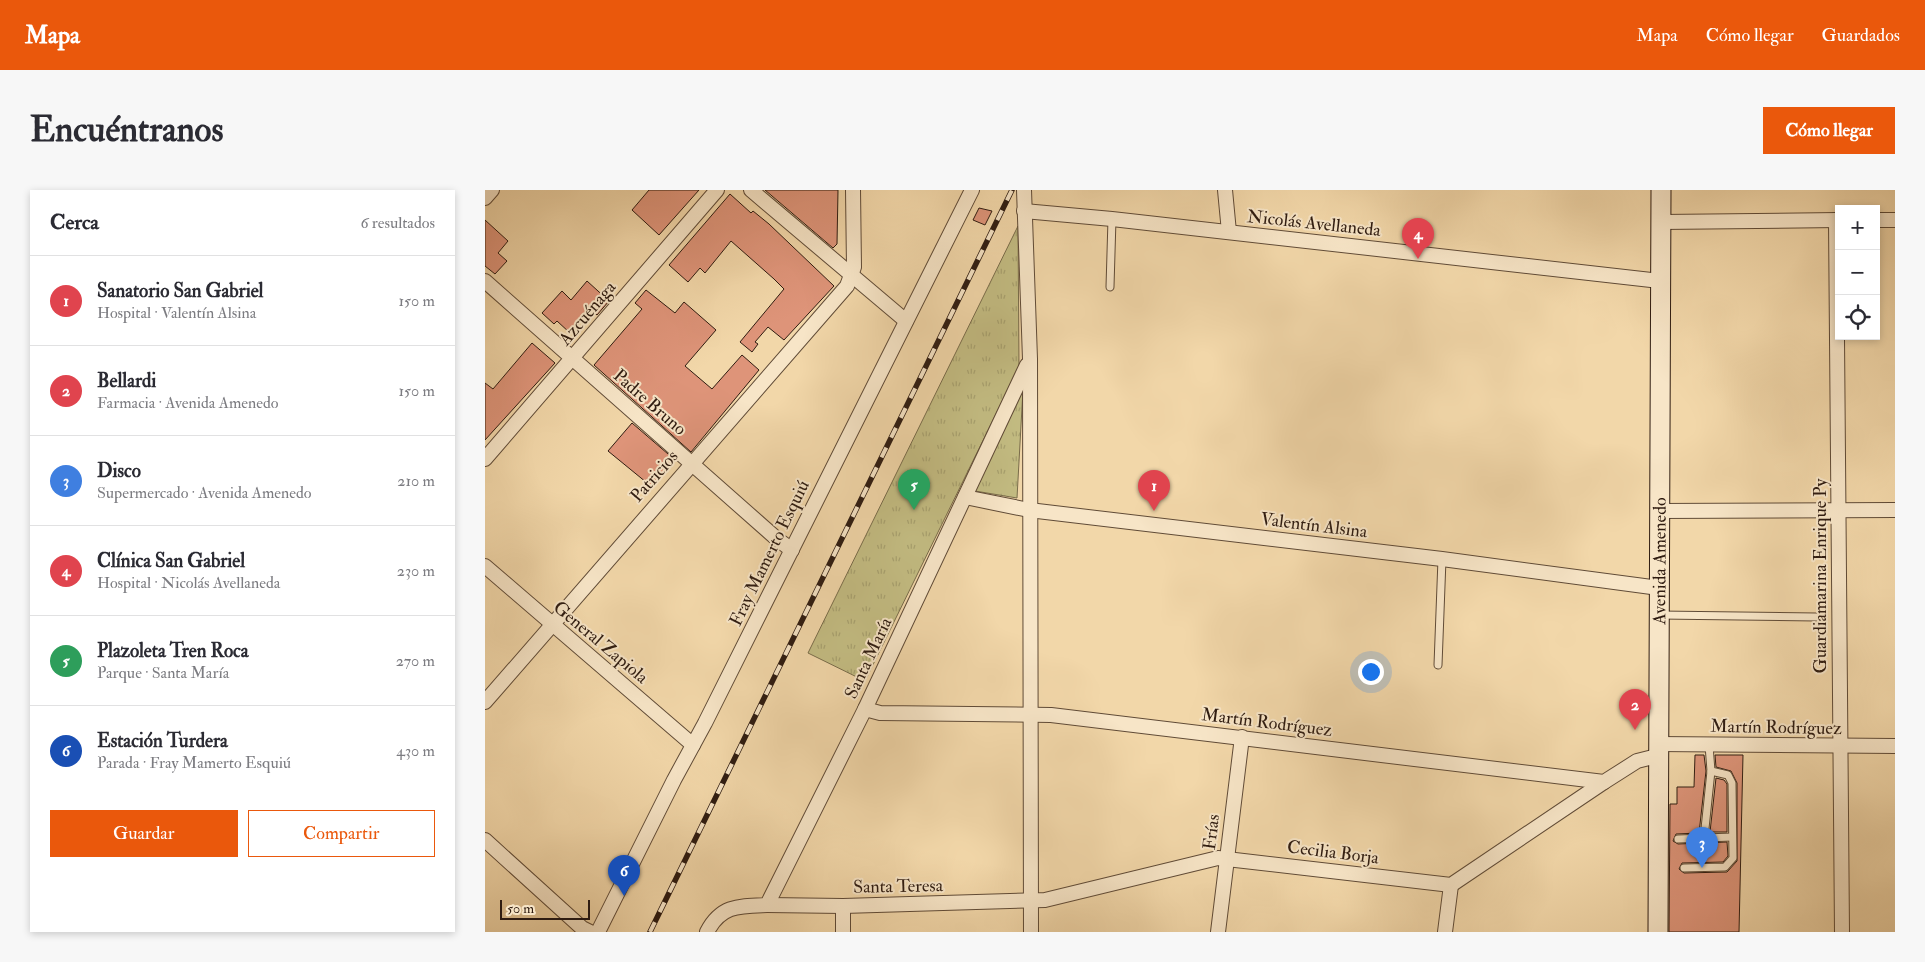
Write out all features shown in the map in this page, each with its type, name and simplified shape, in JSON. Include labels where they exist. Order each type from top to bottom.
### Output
[{"type":"street","points":[[485,198],[492,190]]},
{"type":"street","name":"Azcuénaga","points":[[485,459],[717,190]]},
{"type":"street","points":[[751,190],[905,321]]},
{"type":"street","points":[[852,276],[855,267],[853,190]]},
{"type":"street","name":"Fray Mamerto Esquiú","points":[[598,932],[972,190]]},
{"type":"street","points":[[1023,190],[1030,359],[1031,932]]},
{"type":"street","points":[[1225,190],[1229,232]]},
{"type":"street","name":"Avenida Amenedo","points":[[1658,932],[1657,750],[1661,190]]},
{"type":"street","name":"Nicolás Avellaneda","points":[[1024,211],[1112,218],[1660,281]]},
{"type":"street","points":[[1661,222],[1835,220]]},
{"type":"street","points":[[1880,220],[1895,220]]},
{"type":"street","name":"Guardiamarina Enrique Py","points":[[1837,250],[1839,746],[1842,932]]},
{"type":"street","name":"Patricios","points":[[485,702],[691,462],[847,286],[852,276]]},
{"type":"street","name":"Padre Bruno","points":[[485,281],[777,539],[792,550]]},
{"type":"street","name":"Santa María","points":[[767,905],[865,709],[1030,359]]},
{"type":"street","name":"Valentín Alsina","points":[[965,497],[1029,510],[1442,559],[1659,588]]},
{"type":"street","points":[[1659,511],[1895,510]]},
{"type":"street","name":"General Zapiola","points":[[485,566],[693,745]]},
{"type":"street","name":"Martín Rodríguez","points":[[865,709],[880,713],[1031,713],[1604,782],[1657,750],[1709,745],[1895,746]]},
{"type":"street","name":"Frías","points":[[1218,932],[1242,737]]},
{"type":"street","points":[[1445,932],[1451,885],[1604,782]]},
{"type":"street","points":[[485,840],[582,928],[590,932]]},
{"type":"street","name":"Cecilia Borja","points":[[1031,901],[1045,900],[1210,859],[1227,859],[1451,885]]},
{"type":"street","name":"Santa Teresa","points":[[767,905],[843,906],[1031,901]]},
{"type":"street","points":[[707,932],[717,915],[727,910],[746,906],[767,905]]},
{"type":"street","points":[[843,906],[843,932]]},
{"type":"lane","points":[[1110,287],[1112,218]]},
{"type":"lane","points":[[1437,665],[1442,559]]},
{"type":"lane","points":[[1659,615],[1816,617]]},
{"type":"lane","points":[[1704,838],[1711,771],[1709,745]]},
{"type":"lane","points":[[1684,868],[1725,867],[1733,858],[1732,783],[1729,775],[1711,771]]},
{"type":"lane","points":[[1678,839],[1733,837]]},
{"type":"green space","points":[[1018,226],[1019,367],[865,681],[808,653]]},
{"type":"green space","points":[[1023,389],[1017,498],[975,491]]},
{"type":"building","points":[[649,190],[699,190],[659,235],[632,210]]},
{"type":"building","points":[[765,190],[838,190],[837,244],[833,248]]},
{"type":"building","points":[[730,194],[751,213],[753,211],[769,224],[834,286],[784,340],[768,327],[755,342],[758,344],[752,352],[740,342],[784,289],[731,241],[705,273],[700,268],[688,282],[669,265]]},
{"type":"building","points":[[979,208],[992,211],[985,225],[973,220]]},
{"type":"building","points":[[485,220],[508,241],[498,253],[507,261],[495,274],[485,266]]},
{"type":"building","points":[[587,281],[609,301],[597,315],[591,310],[570,333],[557,321],[554,324],[542,313],[562,291],[571,300]]},
{"type":"building","points":[[646,290],[675,313],[684,302],[716,330],[685,366],[712,389],[742,355],[759,370],[691,452],[594,365],[642,309],[635,303]]},
{"type":"building","points":[[532,343],[555,363],[485,440],[485,383],[493,389]]},
{"type":"building","points":[[632,423],[675,460],[652,487],[608,451]]},
{"type":"building","points":[[1695,755],[1704,755],[1706,771],[1699,833],[1676,834],[1673,841],[1678,844],[1727,842],[1728,856],[1723,862],[1682,863],[1679,869],[1684,873],[1727,872],[1737,861],[1737,783],[1731,771],[1716,767],[1715,755],[1743,755],[1739,932],[1669,932],[1670,804],[1677,804],[1677,787],[1694,787]]},
{"type":"building","points":[[1716,778],[1724,780],[1727,784],[1727,832],[1710,832]]},
{"type":"railway","points":[[650,932],[1012,190]]},
{"type":"place","name":"Clínica San Gabriel","points":[[1418,259]]},
{"type":"place","name":"Plazoleta Tren Roca","points":[[914,510]]},
{"type":"place","name":"Sanatorio San Gabriel","points":[[1154,511]]},
{"type":"place","name":"Bellardi","points":[[1635,730]]},
{"type":"place","name":"Disco","points":[[1702,868]]},
{"type":"place","name":"Estación Turdera","points":[[624,896]]}]
